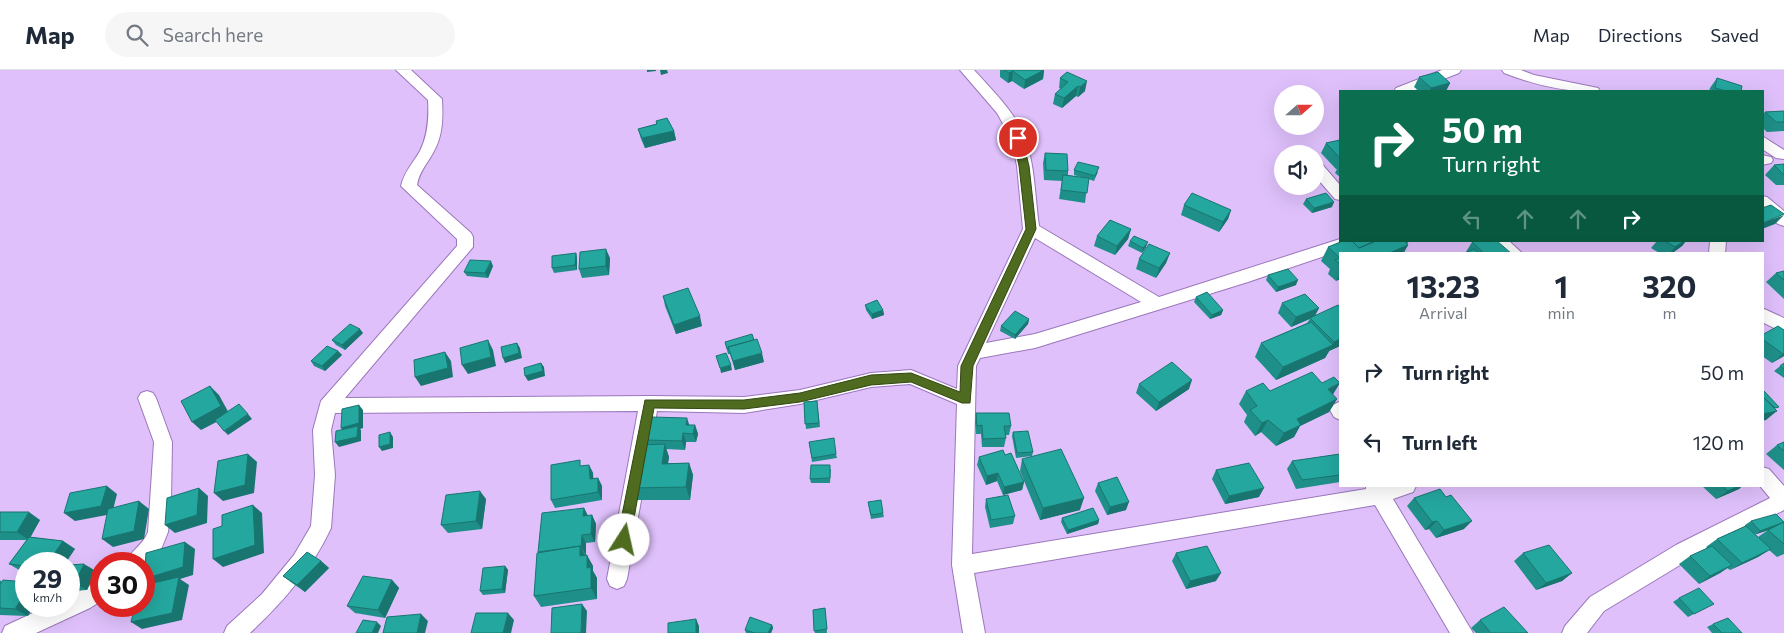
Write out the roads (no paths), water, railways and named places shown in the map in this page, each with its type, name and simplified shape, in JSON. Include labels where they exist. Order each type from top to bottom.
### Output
[{"type":"street","points":[[235,633],[269,601],[301,562],[321,528],[325,475],[322,430],[327,406],[466,247],[464,237],[409,186],[410,178],[429,147],[436,120],[435,99],[403,70]]},
{"type":"street","points":[[967,70],[1003,111],[1018,138],[1024,166],[1031,229],[967,366],[962,565],[974,633]]},
{"type":"street","points":[[1404,90],[1454,70]]},
{"type":"street","points":[[1509,70],[1531,79],[1588,90]]},
{"type":"street","points":[[1764,142],[1782,155]]},
{"type":"street","points":[[1764,160],[1782,155]]},
{"type":"street","points":[[1324,176],[1339,194]]},
{"type":"street","points":[[1764,203],[1784,203]]},
{"type":"street","points":[[1764,203],[1784,220]]},
{"type":"street","points":[[1031,229],[1157,304]]},
{"type":"street","points":[[974,352],[1035,341],[1157,304],[1348,242]]},
{"type":"street","points":[[1499,242],[1512,252]]},
{"type":"street","points":[[1764,315],[1784,326]]},
{"type":"street","points":[[327,406],[744,404],[800,397],[871,380],[911,377],[966,400]]},
{"type":"street","points":[[147,398],[162,442],[161,501],[158,532],[152,547],[147,552]]},
{"type":"street","points":[[617,578],[649,403]]},
{"type":"street","points":[[1573,633],[1596,604],[1683,552],[1784,500],[1764,477]]},
{"type":"street","points":[[962,565],[1400,487]]},
{"type":"street","points":[[1377,491],[1462,633]]},
{"type":"street","points":[[13,633],[90,596]]}]
